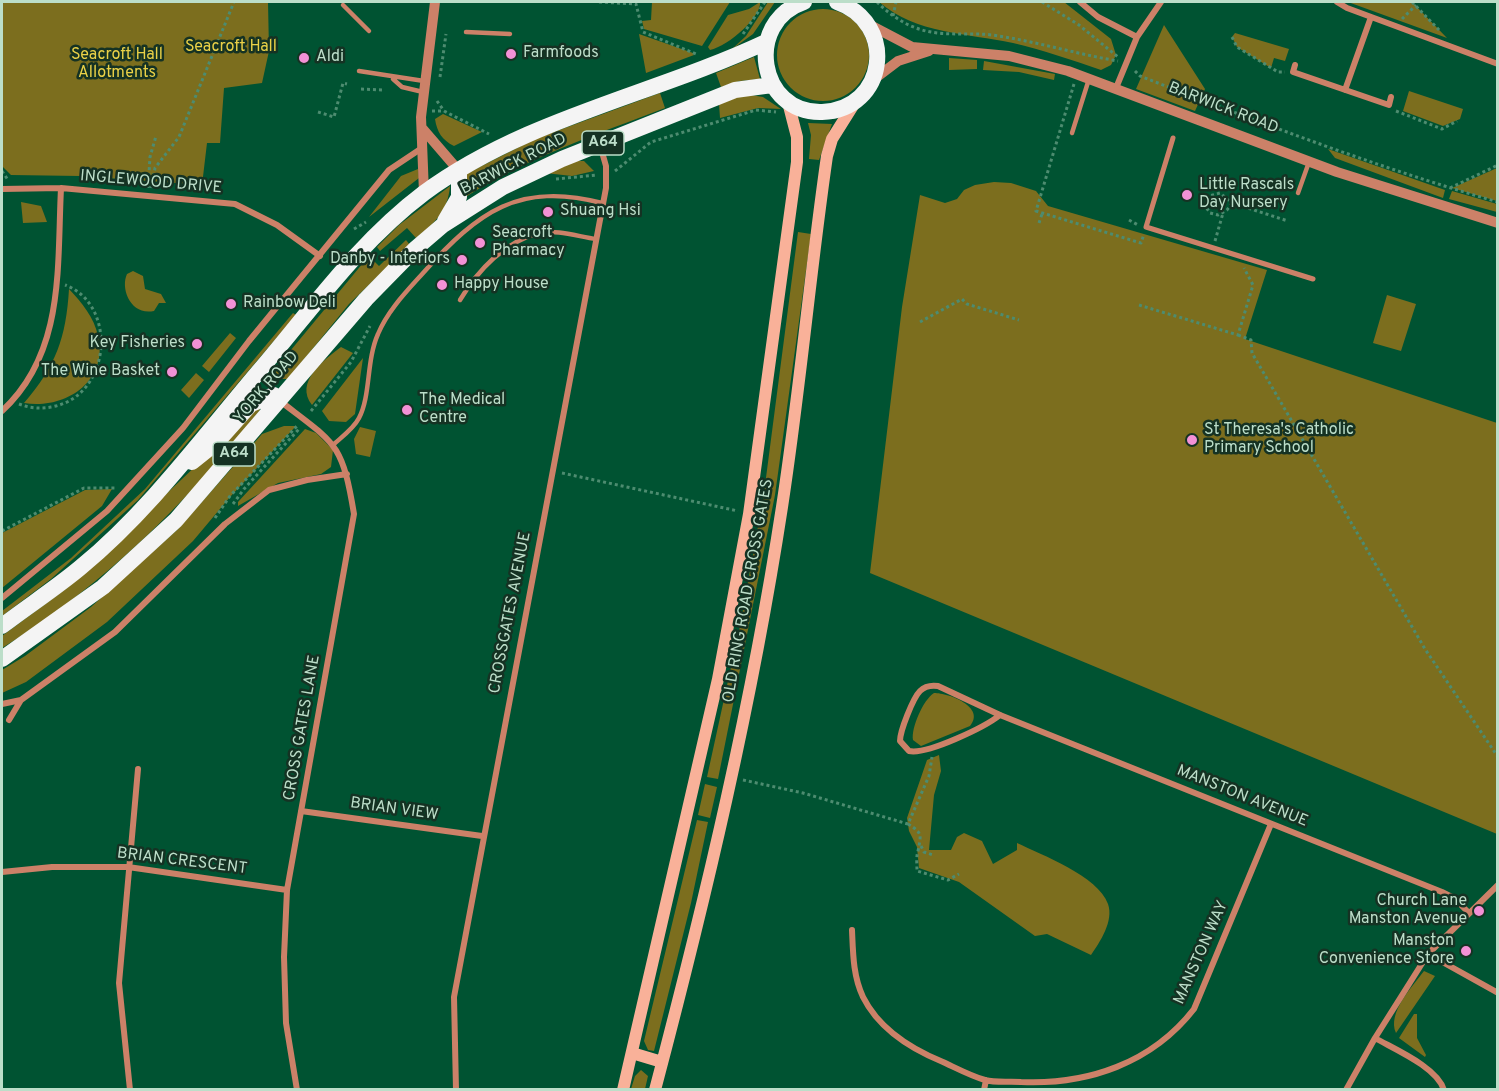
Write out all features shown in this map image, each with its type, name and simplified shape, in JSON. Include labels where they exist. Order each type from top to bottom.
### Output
[{"type":"highway","points":[[796,3],[774,24],[766,42],[764,57],[772,85],[785,109],[820,112],[836,110],[859,99],[873,80],[878,62],[877,43],[870,26],[845,3]]},
{"type":"highway","name":"BARWICK ROAD","points":[[459,171],[506,144],[609,102],[696,72],[766,42]]},
{"type":"highway","name":"BARWICK ROAD","points":[[443,225],[503,187],[600,144],[735,90],[772,85]]},
{"type":"highway","points":[[443,225],[459,197],[459,171]]},
{"type":"highway","name":"YORK ROAD","points":[[2,626],[81,567],[161,487],[357,253],[424,194],[459,171]]},
{"type":"highway","name":"YORK ROAD","points":[[2,659],[103,587],[176,520],[277,398],[380,284],[443,225]]},
{"type":"highway","points":[[161,487],[217,442],[251,404],[277,398],[267,383],[262,368]]},
{"type":"main road","name":"OLD RING ROAD CROSS GATES","points":[[655,1089],[731,777],[763,621],[783,505],[827,156],[832,139],[859,99]]},
{"type":"main road","name":"OLD RING ROAD CROSS GATES","points":[[623,1089],[718,679],[749,514],[797,162],[797,137],[785,109]]},
{"type":"main road","points":[[632,1053],[662,1062]]},
{"type":"street","points":[[424,194],[426,177],[422,128],[435,2]]},
{"type":"street","points":[[1080,2],[1098,17],[1137,37]]},
{"type":"street","points":[[1116,88],[1137,37],[1161,2]]},
{"type":"street","points":[[1337,2],[1497,64]]},
{"type":"street","points":[[1345,90],[1371,17]]},
{"type":"street","name":"BARWICK ROAD","points":[[870,26],[912,47],[1008,56],[1077,74],[1309,161],[1497,223]]},
{"type":"street","name":"BARWICK ROAD","points":[[873,80],[898,62],[932,50]]},
{"type":"street","points":[[1294,69],[1389,105],[1391,97]]},
{"type":"street","points":[[422,128],[459,171]]},
{"type":"street","points":[[1173,138],[1146,227],[1313,279]]},
{"type":"street","name":"CROSSGATES AVENUE","points":[[456,1089],[454,997],[482,836],[596,239],[607,173],[600,144]]},
{"type":"street","points":[[2,598],[108,511],[183,428],[249,341],[389,170],[422,148]]},
{"type":"street","points":[[2,411],[33,373],[45,349],[52,323],[61,188]]},
{"type":"street","name":"INGLEWOOD DRIVE","points":[[2,189],[61,188],[235,204],[277,225],[320,256]]},
{"type":"street","name":"CROSS GATES LANE","points":[[277,398],[334,444],[347,474],[354,514],[287,890],[284,957],[286,1023],[297,1089]]},
{"type":"street","points":[[9,720],[21,700],[115,632],[225,524],[269,490],[307,480],[347,474]]},
{"type":"street","name":"MANSTON AVENUE","points":[[1000,715],[934,747],[914,752],[905,749],[900,741],[901,732],[918,693],[927,686],[938,686],[1000,715],[1442,892],[1454,898],[1468,913]]},
{"type":"street","points":[[2,704],[21,700]]},
{"type":"street","points":[[130,1089],[119,983],[138,769]]},
{"type":"street","name":"BRIAN VIEW","points":[[301,811],[482,836]]},
{"type":"street","name":"MANSTON WAY","points":[[852,930],[858,982],[864,999],[882,1023],[903,1042],[928,1056],[986,1080],[1049,1083],[1116,1069],[1161,1043],[1182,1025],[1203,992],[1271,824]]},
{"type":"street","name":"BRIAN CRESCENT","points":[[2,872],[52,867],[128,867],[287,890]]},
{"type":"street","points":[[1346,1089],[1428,954],[1497,885]]},
{"type":"street","points":[[1428,954],[1497,993]]},
{"type":"street","points":[[1375,1038],[1422,1065],[1442,1084],[1444,1089]]},
{"type":"street","points":[[984,1089],[986,1080]]},
{"type":"lane","points":[[343,4],[369,31]]},
{"type":"lane","points":[[466,32],[510,34]]},
{"type":"lane","points":[[359,71],[425,87]]},
{"type":"lane","points":[[1072,133],[1089,78]]},
{"type":"lane","points":[[393,79],[402,87],[425,87]]},
{"type":"lane","points":[[1298,194],[1309,161]]},
{"type":"lane","name":"BARWICK ROAD","points":[[334,444],[359,418],[364,407],[369,359],[386,317],[458,235],[509,203],[538,195],[563,195],[602,203]]},
{"type":"lane","points":[[460,300],[486,263],[502,252],[540,233],[596,239]]},
{"type":"path","points":[[149,173],[178,137],[192,108],[234,2]]},
{"type":"path","points":[[599,2],[636,4],[643,32],[694,52],[699,58]]},
{"type":"path","points":[[736,41],[765,2]]},
{"type":"path","points":[[877,2],[893,16],[919,30],[949,35],[989,34],[1126,63]]},
{"type":"path","points":[[893,16],[896,2]]},
{"type":"path","points":[[1042,2],[1079,25],[1140,76],[1373,165],[1497,202]]},
{"type":"path","points":[[1395,26],[1414,3],[1456,48]]},
{"type":"path","points":[[440,80],[446,34]]},
{"type":"path","points":[[1232,37],[1237,47],[1278,72],[1294,69]]},
{"type":"path","points":[[1077,74],[1036,211],[1141,243],[1146,227],[1136,225],[1130,220]]},
{"type":"path","points":[[318,112],[334,117],[343,83],[347,84]]},
{"type":"path","points":[[361,89],[384,90]]},
{"type":"path","points":[[438,92],[436,103],[444,111],[489,134]]},
{"type":"path","points":[[1389,105],[1396,112],[1442,129],[1458,121]]},
{"type":"path","points":[[548,178],[572,180],[619,170],[651,142],[756,111],[785,109]]},
{"type":"path","points":[[430,110],[444,111]]},
{"type":"path","points":[[680,133],[681,137]]},
{"type":"path","points":[[149,195],[149,173],[156,136]]},
{"type":"path","points":[[1450,188],[1497,165]]},
{"type":"path","points":[[149,195],[155,168]]},
{"type":"path","points":[[1223,213],[1218,215],[1207,210],[1208,200],[1212,194],[1220,193],[1232,203],[1288,221]]},
{"type":"path","points":[[1202,198],[1208,200]]},
{"type":"path","points":[[1212,248],[1223,213],[1232,203]]},
{"type":"path","points":[[1039,223],[1042,213]]},
{"type":"path","points":[[1237,256],[1235,265],[1244,268],[1253,285],[1238,335]]},
{"type":"path","points":[[12,400],[34,408],[57,406],[77,396],[93,380],[98,369],[102,347],[94,313],[80,294],[56,281]]},
{"type":"path","points":[[920,322],[962,299],[967,304],[1019,320]]},
{"type":"path","points":[[1139,305],[1251,340],[1252,353],[1425,649],[1497,757]]},
{"type":"path","points":[[233,504],[351,362],[375,318]]},
{"type":"path","points":[[212,523],[230,496],[305,420]]},
{"type":"path","points":[[552,471],[749,514]]},
{"type":"path","points":[[2,531],[84,488],[120,488],[124,492]]},
{"type":"path","points":[[908,824],[929,776],[934,747]]},
{"type":"path","points":[[731,777],[803,793],[908,824],[920,831],[917,853],[918,871],[948,880],[959,874]]},
{"type":"path","points":[[920,843],[924,852],[933,855]]},
{"type":"green space","points":[[2,2],[268,2],[269,51],[262,83],[224,88],[220,143],[207,143],[202,185],[80,176],[11,175],[2,166]]},
{"type":"green space","points":[[652,2],[730,2],[702,46],[644,29],[642,21],[651,20]]},
{"type":"green space","points":[[760,2],[756,15],[743,30],[726,43],[710,50],[708,47],[728,15],[749,9]]},
{"type":"green space","points":[[768,2],[775,2],[753,34],[731,50],[746,36]]},
{"type":"green space","points":[[879,2],[1064,2],[1111,39],[1116,55],[1111,65],[1101,70],[1024,46],[926,26],[893,13]]},
{"type":"green space","points":[[1348,2],[1412,2],[1447,38]]},
{"type":"green space","points":[[823,9],[841,12],[856,22],[866,37],[869,55],[866,73],[856,88],[841,98],[823,101],[805,98],[790,88],[780,73],[777,55],[780,37],[790,22],[805,12]]},
{"type":"green space","points":[[1164,25],[1205,89],[1195,111],[1136,89]]},
{"type":"green space","points":[[1235,33],[1289,49],[1285,61],[1274,58],[1271,68],[1237,47],[1232,37]]},
{"type":"green space","points":[[639,34],[693,53],[694,55],[646,73]]},
{"type":"green space","points":[[754,57],[760,79],[740,81],[721,87],[716,73]]},
{"type":"green space","points":[[949,58],[977,60],[977,69],[949,70]]},
{"type":"green space","points":[[984,61],[1055,74],[1054,80],[1019,72],[983,70]]},
{"type":"green space","points":[[1409,91],[1463,109],[1460,119],[1443,126],[1403,111]]},
{"type":"green space","points":[[660,93],[665,108],[536,159],[464,198],[464,175],[535,139]]},
{"type":"green space","points":[[745,94],[763,97],[781,109],[758,108],[720,118],[719,104]]},
{"type":"green space","points":[[443,114],[482,132],[454,146],[443,138],[437,128],[435,119]]},
{"type":"green space","points":[[808,123],[832,124],[819,160],[809,159],[811,135]]},
{"type":"green space","points":[[1328,149],[1445,190],[1443,198],[1335,158]]},
{"type":"green space","points":[[573,161],[584,161],[594,171],[572,176],[545,173]]},
{"type":"green space","points":[[1497,168],[1497,201],[1452,188]]},
{"type":"green space","points":[[418,169],[419,178],[369,217],[401,176]]},
{"type":"green space","name":"St Theresa's Catholic Primary School","points":[[994,182],[1011,183],[1036,191],[1048,206],[1267,270],[1245,339],[1497,423],[1497,834],[870,573],[902,307],[920,195],[945,203],[957,199],[964,190],[975,185]]},
{"type":"green space","points":[[450,186],[443,210],[429,227],[416,238],[407,228],[380,251],[377,247],[399,225]]},
{"type":"green space","points":[[1452,191],[1497,204],[1497,212],[1449,199]]},
{"type":"green space","points":[[21,202],[41,206],[47,222],[23,223]]},
{"type":"green space","points":[[798,232],[811,234],[775,495],[718,779],[707,777],[740,626],[764,493]]},
{"type":"green space","points":[[406,240],[410,245],[349,304],[288,379],[279,379],[275,373],[281,362],[363,263],[370,257],[379,266]]},
{"type":"green space","points":[[133,271],[143,276],[145,289],[161,294],[166,303],[159,303],[154,311],[139,309],[134,305],[126,294],[125,287],[127,274]]},
{"type":"green space","points":[[69,289],[94,323],[100,352],[97,367],[90,379],[68,397],[54,402],[24,403],[52,364],[62,337]]},
{"type":"green space","points":[[1387,295],[1416,304],[1401,351],[1373,343]]},
{"type":"green space","points":[[293,313],[296,315],[138,500],[51,579],[2,616],[2,611],[71,558],[145,489]]},
{"type":"green space","points":[[230,333],[236,338],[209,372],[202,366]]},
{"type":"green space","points":[[341,347],[353,353],[312,405],[307,396],[307,388],[313,372]]},
{"type":"green space","points":[[363,358],[355,414],[346,422],[329,421],[322,411]]},
{"type":"green space","points":[[196,373],[204,380],[189,398],[181,390]]},
{"type":"green space","points":[[258,407],[260,410],[203,478],[142,541],[75,598],[2,648],[2,636],[67,588]]},
{"type":"green space","points":[[284,426],[296,426],[193,541],[107,622],[26,682],[2,693],[2,670],[25,656],[91,607],[177,530],[262,434]]},
{"type":"green space","points":[[360,427],[376,431],[370,457],[356,454],[354,439]]},
{"type":"green space","points":[[305,429],[316,433],[333,450],[331,467],[321,474],[278,483],[238,506],[238,502]]},
{"type":"green space","points":[[112,489],[102,506],[2,588],[2,533],[85,490]]},
{"type":"green space","points":[[934,693],[948,695],[964,702],[970,707],[974,719],[970,726],[921,746],[913,740],[914,729],[922,708]]},
{"type":"green space","points":[[939,755],[941,771],[934,795],[929,850],[951,850],[957,837],[964,833],[982,841],[993,864],[1017,850],[1017,843],[1054,860],[1081,876],[1102,894],[1109,911],[1108,924],[1091,955],[1047,934],[1035,936],[959,882],[919,868],[917,847],[909,831],[907,818],[927,760]]},
{"type":"green space","points":[[705,784],[717,787],[710,818],[698,815]]},
{"type":"green space","points":[[697,820],[708,822],[691,903],[654,1051],[648,1050],[644,1041]]},
{"type":"green space","points":[[1424,971],[1435,976],[1396,1033],[1395,1017],[1402,1000]]},
{"type":"green space","points":[[1414,1014],[1417,1014],[1417,1038],[1425,1057],[1399,1038]]},
{"type":"green space","points":[[641,1070],[648,1076],[645,1089],[631,1089],[635,1076]]},
{"type":"place","name":"Farmfoods","points":[[511,54]]},
{"type":"place","name":"Aldi","points":[[304,58]]},
{"type":"place","name":"Little Rascals Day Nursery","points":[[1187,195]]},
{"type":"place","name":"Shuang Hsi","points":[[548,212]]},
{"type":"place","name":"Seacroft Pharmacy","points":[[480,243]]},
{"type":"place","name":"Danby - Interiors","points":[[462,260]]},
{"type":"place","name":"Happy House","points":[[442,285]]},
{"type":"place","name":"Rainbow Deli","points":[[231,304]]},
{"type":"place","name":"Key Fisheries","points":[[197,344]]},
{"type":"place","name":"The Wine Basket","points":[[172,372]]},
{"type":"place","name":"The Medical Centre","points":[[407,410]]},
{"type":"place","name":"St Theresa's Catholic Primary School","points":[[1192,440]]},
{"type":"place","name":"Church Lane Manston Avenue","points":[[1479,911]]},
{"type":"place","name":"Manston Convenience Store","points":[[1466,951]]},
{"type":"park label","name":"Seacroft Hall","points":[[231,48]]},
{"type":"park label","name":"Seacroft Hall Allotments","points":[[117,65]]}]
